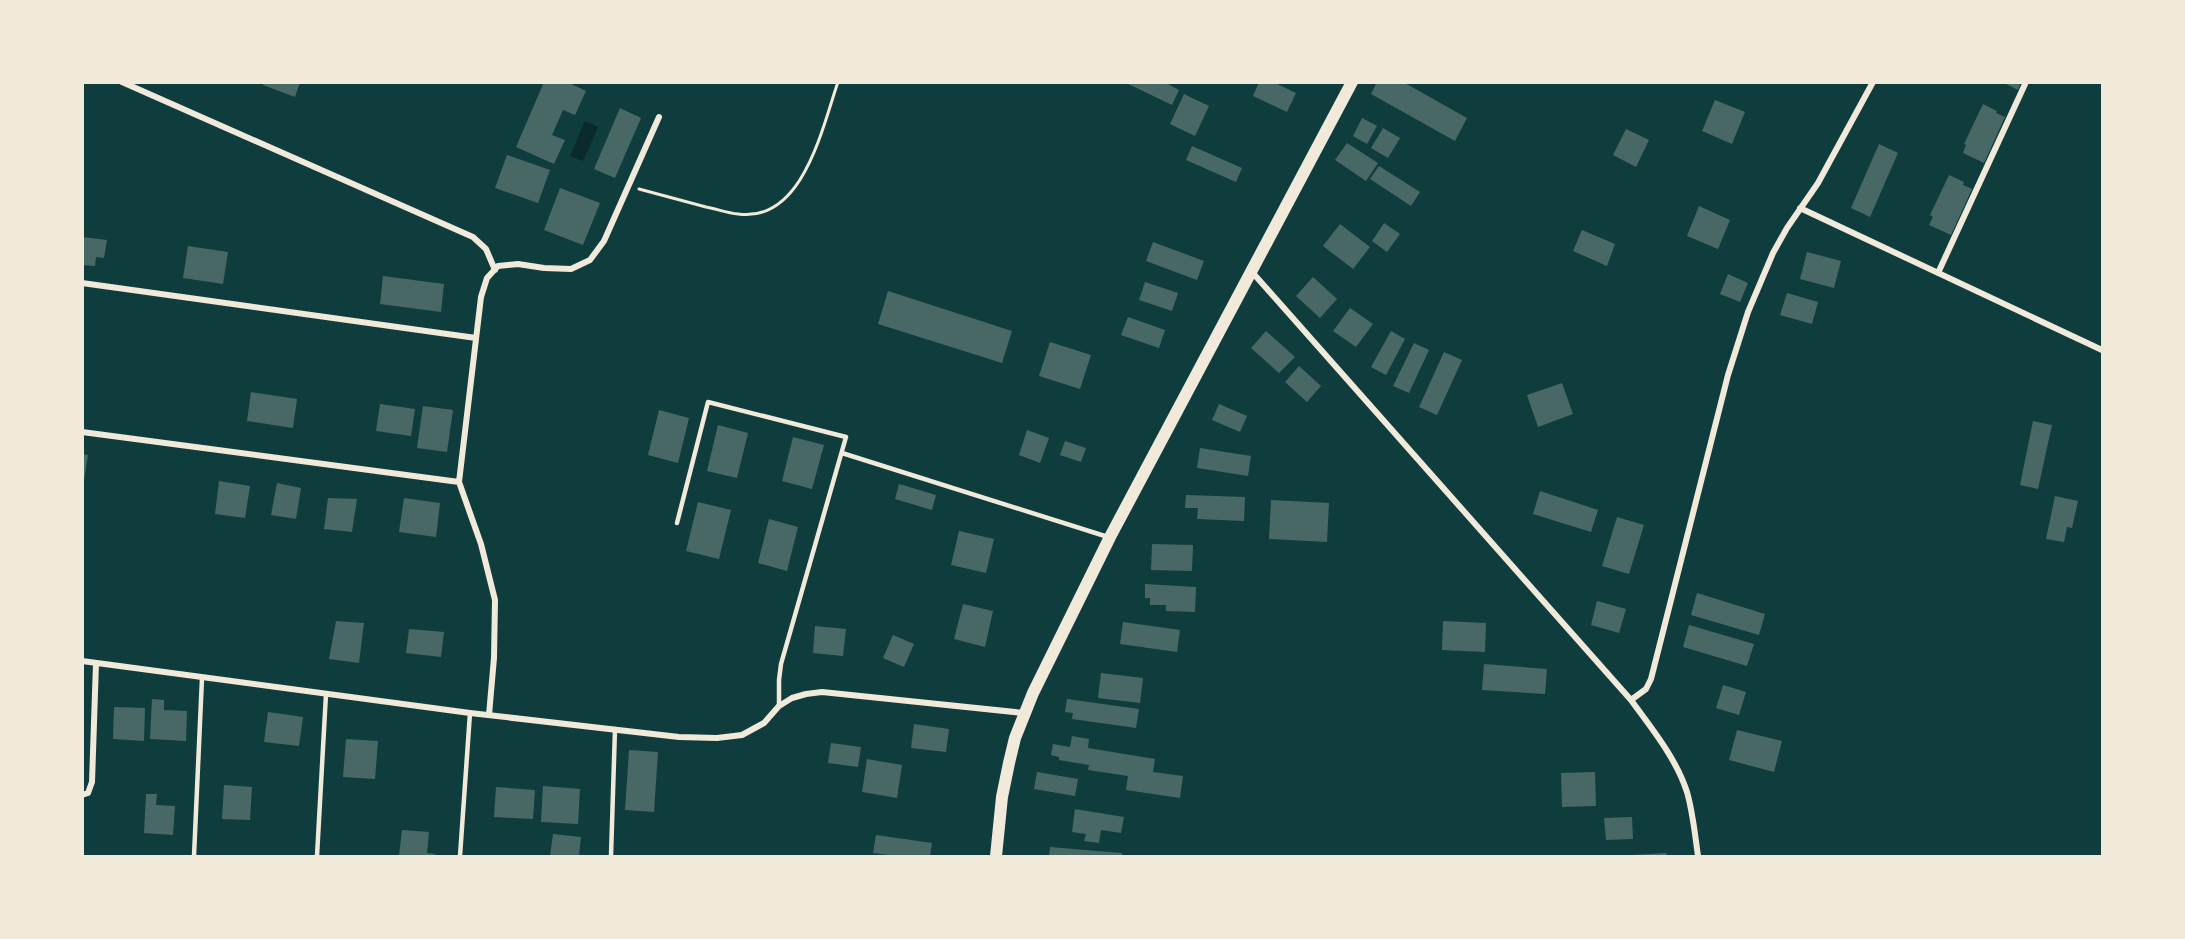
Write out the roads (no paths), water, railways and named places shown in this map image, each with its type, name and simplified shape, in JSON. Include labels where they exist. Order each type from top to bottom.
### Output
[{"type":"main road","points":[[996,856],[1002,796],[1024,713],[1110,537],[1352,82]]},
{"type":"street","points":[[122,82],[473,237],[486,249],[495,270]]},
{"type":"street","points":[[1631,700],[1646,688],[1651,679],[1728,375],[1748,312],[1773,253],[1838,149],[1873,82]]},
{"type":"street","points":[[1938,273],[2026,82]]},
{"type":"street","points":[[489,715],[494,658],[495,600],[487,565],[459,482],[481,297],[487,278],[498,266],[518,264],[571,269],[590,260],[604,241],[658,117]]},
{"type":"street","points":[[1800,208],[2103,350]]},
{"type":"street","points":[[1252,272],[1631,700],[1662,742],[1686,790],[1698,856]]},
{"type":"street","points":[[82,283],[476,338]]},
{"type":"street","points":[[82,432],[459,482]]},
{"type":"street","points":[[82,662],[470,713],[680,737],[717,738],[742,735],[764,723],[779,706],[792,698],[822,692],[1024,713]]},
{"type":"street","points":[[82,795],[88,793],[92,782],[96,663]]},
{"type":"lane","points":[[677,523],[708,402],[846,437],[781,664],[779,706]]},
{"type":"lane","points":[[842,453],[1110,537]]},
{"type":"lane","points":[[194,856],[202,678]]},
{"type":"lane","points":[[317,856],[326,693]]},
{"type":"lane","points":[[460,856],[470,713]]},
{"type":"lane","points":[[610,856],[615,729]]},
{"type":"water","points":[[585,121],[598,127],[583,161],[570,156]]}]
